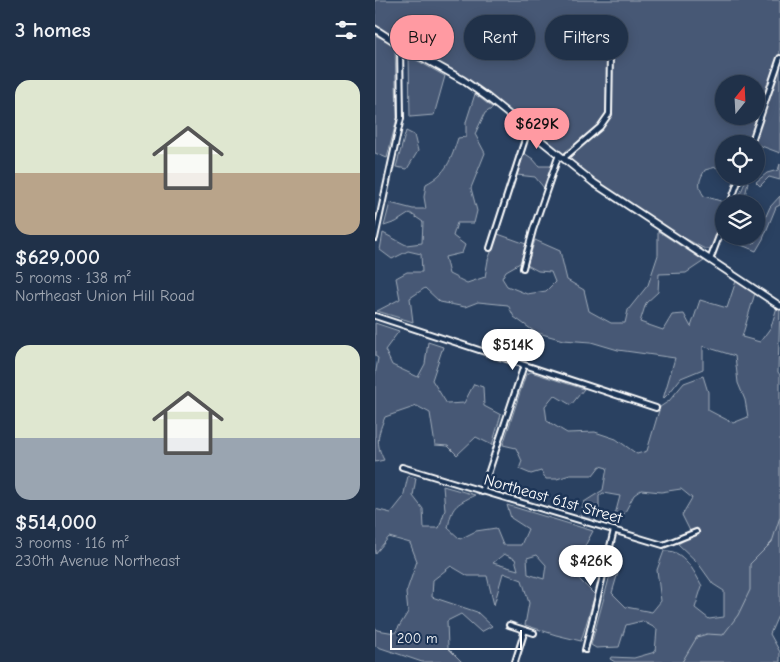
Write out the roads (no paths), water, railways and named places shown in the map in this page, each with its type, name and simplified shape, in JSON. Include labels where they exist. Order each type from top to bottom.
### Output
[{"type":"street","points":[[375,29],[390,39]]},
{"type":"street","points":[[754,135],[780,58]]},
{"type":"street","points":[[375,238],[401,118],[400,60]]},
{"type":"street","points":[[427,60],[463,80],[611,195],[780,306]]},
{"type":"street","points":[[564,158],[600,127],[609,114],[610,60]]},
{"type":"street","points":[[490,248],[507,190],[528,130]]},
{"type":"street","points":[[523,268],[533,230],[556,162],[558,157],[564,158]]},
{"type":"street","points":[[710,260],[716,245]]},
{"type":"street","points":[[375,316],[656,408]]},
{"type":"street","points":[[482,492],[524,365]]},
{"type":"street","name":"Northeast 61st Street","points":[[402,467],[663,545],[696,532]]},
{"type":"street","points":[[585,650],[614,530]]},
{"type":"street","points":[[509,625],[535,632]]},
{"type":"street","points":[[515,662],[525,630]]},
{"type":"waterway","points":[[682,662],[697,637],[707,634],[723,635],[738,615],[750,590],[750,564],[772,542],[780,517]]}]
